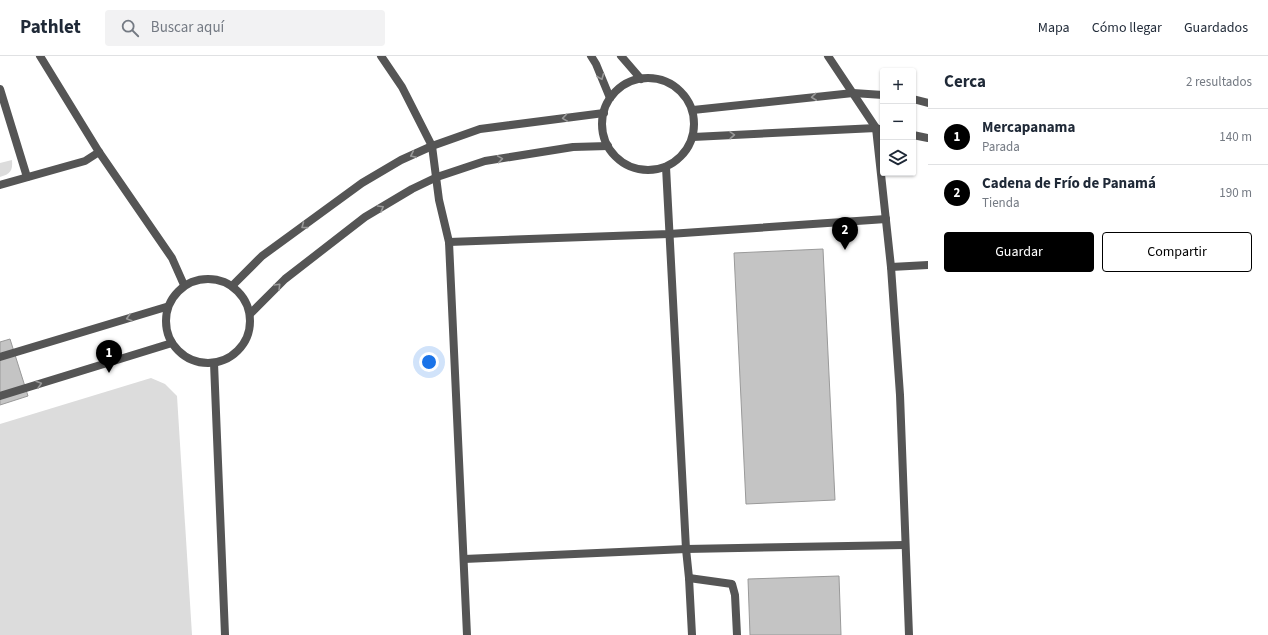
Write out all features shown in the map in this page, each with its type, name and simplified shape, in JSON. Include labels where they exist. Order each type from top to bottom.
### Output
[{"type":"lane","points":[[40,56],[99,152],[172,258],[184,285]]},
{"type":"lane","points":[[381,56],[402,87],[432,146],[439,200],[449,242],[467,635]]},
{"type":"lane","points":[[591,56],[596,64],[610,98]]},
{"type":"lane","points":[[621,56],[641,79]]},
{"type":"lane","points":[[828,56],[879,129],[900,395],[909,635]]},
{"type":"lane","points":[[654,78],[667,82],[678,88],[687,98],[695,123],[693,137],[687,150],[678,160],[666,167],[653,170],[639,169],[627,165],[616,157],[603,136],[602,124],[604,113],[610,98],[618,89],[629,82],[641,79],[654,78]]},
{"type":"lane","points":[[0,89],[27,177]]},
{"type":"lane","points":[[692,110],[853,93],[880,95]]},
{"type":"lane","points":[[916,100],[928,103]]},
{"type":"lane","points":[[232,286],[262,256],[362,183],[401,160],[432,146],[480,129],[604,113]]},
{"type":"lane","points":[[693,137],[879,129]]},
{"type":"lane","points":[[916,136],[928,138]]},
{"type":"lane","points":[[250,314],[285,279],[365,217],[412,189],[437,177],[485,161],[573,148],[608,146]]},
{"type":"lane","points":[[0,185],[85,161],[99,152]]},
{"type":"lane","points":[[666,167],[686,549],[692,635]]},
{"type":"lane","points":[[449,242],[669,234],[886,219]]},
{"type":"lane","points":[[891,267],[928,265]]},
{"type":"lane","points":[[208,278],[221,280],[232,286],[241,293],[247,303],[251,325],[248,336],[242,346],[225,360],[214,363],[201,363],[190,359],[180,352],[172,343],[167,332],[165,320],[166,307],[184,285],[196,280],[208,278]]},
{"type":"lane","points":[[0,357],[166,307]]},
{"type":"lane","points":[[0,396],[172,343]]},
{"type":"lane","points":[[214,363],[225,635]]},
{"type":"lane","points":[[464,558],[686,549],[905,545]]},
{"type":"lane","points":[[689,578],[732,584],[735,595],[737,635]]},
{"type":"shaded area","points":[[12,160],[10,172],[0,177],[0,163]]},
{"type":"shaded area","points":[[151,378],[165,384],[177,396],[192,635],[0,635],[0,424]]},
{"type":"building","points":[[823,249],[835,500],[746,504],[734,253]]},
{"type":"building","points":[[10,339],[28,396],[0,405],[0,342]]},
{"type":"building","points":[[839,576],[841,635],[750,635],[748,579]]},
{"type":"place","name":"Cadena de Frío de Panamá","points":[[845,250]]},
{"type":"place","name":"Mercapanama","points":[[109,373]]}]
